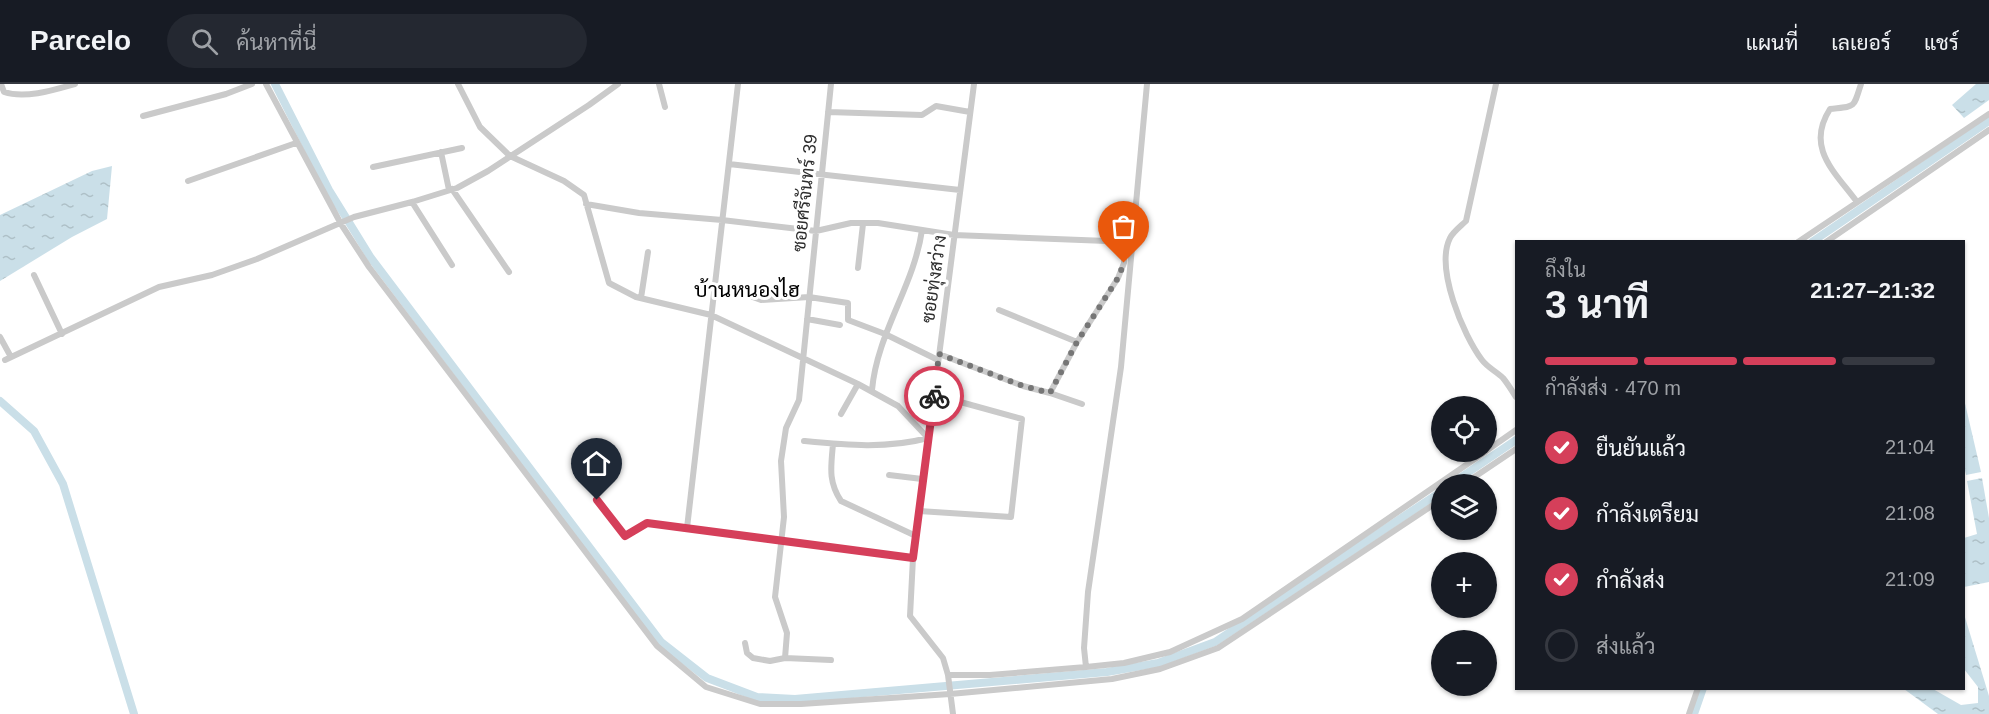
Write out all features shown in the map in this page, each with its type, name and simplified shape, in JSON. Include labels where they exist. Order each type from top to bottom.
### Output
[{"type":"street","points":[[1,84],[2,93],[26,94],[75,84]]},
{"type":"street","points":[[143,116],[226,94],[252,84]]},
{"type":"street","points":[[266,84],[296,143],[369,267],[657,646],[706,687],[760,704],[801,704],[1112,679],[1161,669],[1218,648],[1431,506]]},
{"type":"street","points":[[459,84],[480,127],[510,156],[564,181],[584,195],[609,283],[641,298],[711,315],[872,390],[898,406],[928,438],[908,443],[856,446],[804,441]]},
{"type":"street","points":[[0,337],[8,359],[159,287],[212,275],[354,218],[450,190],[488,171],[618,84]]},
{"type":"street","points":[[659,84],[666,107]]},
{"type":"street","points":[[687,528],[738,84]]},
{"type":"street","name":"ซอยศรีจันทร์ 39","points":[[785,658],[787,633],[775,597],[784,517],[781,460],[786,428],[799,400],[831,84]]},
{"type":"street","name":"ซอยทุ่งสว่าง","points":[[953,714],[943,658],[910,616],[913,558],[922,479],[935,395],[974,84]]},
{"type":"street","points":[[1086,667],[1084,648],[1089,592],[1121,367],[1129,242],[1147,84]]},
{"type":"street","points":[[1496,84],[1466,221],[1450,237],[1446,251],[1453,304],[1467,336],[1487,367],[1502,377],[1515,396]]},
{"type":"street","points":[[1857,202],[1829,166],[1820,148],[1820,137],[1830,109],[1850,108],[1854,104],[1861,84]]},
{"type":"street","points":[[828,112],[922,115],[936,106],[970,112]]},
{"type":"street","points":[[1801,240],[1989,114]]},
{"type":"street","points":[[1829,240],[1989,130]]},
{"type":"street","points":[[188,182],[296,143]]},
{"type":"street","points":[[373,167],[462,148]]},
{"type":"street","points":[[441,152],[450,190],[509,272]]},
{"type":"street","points":[[729,164],[960,190]]},
{"type":"street","points":[[412,202],[452,265]]},
{"type":"street","points":[[586,204],[639,213],[816,231],[851,223],[878,223],[954,236],[1129,242]]},
{"type":"street","points":[[858,268],[863,224]]},
{"type":"street","points":[[872,390],[873,374],[885,334],[905,290],[922,230]]},
{"type":"street","points":[[1050,393],[1077,342],[1118,278],[1129,242]]},
{"type":"street","points":[[641,298],[648,252]]},
{"type":"street","points":[[34,275],[62,334]]},
{"type":"street","points":[[747,294],[761,300],[809,297],[848,303],[848,320],[939,357],[1082,404]]},
{"type":"street","points":[[999,310],[1077,342]]},
{"type":"street","points":[[807,319],[840,325]]},
{"type":"street","points":[[841,414],[858,384]]},
{"type":"street","points":[[919,511],[1011,517],[1022,419],[935,395]]},
{"type":"street","points":[[1497,443],[1515,431]]},
{"type":"street","points":[[833,444],[830,474],[834,490],[841,501],[916,536]]},
{"type":"street","points":[[1479,474],[1515,451]]},
{"type":"street","points":[[948,678],[1124,663],[1170,652],[1242,619],[1470,462]]},
{"type":"street","points":[[889,475],[922,479]]},
{"type":"street","points":[[597,500],[625,536],[647,523],[913,558]]},
{"type":"street","points":[[745,643],[747,652],[753,658],[770,661],[785,658],[831,660]]},
{"type":"street","points":[[1689,714],[1697,690]]},
{"type":"water","points":[[1976,84],[1989,84],[1989,100],[1964,118],[1952,105]]},
{"type":"water","points":[[112,166],[107,219],[72,237],[0,281],[0,215],[92,171]]},
{"type":"water","points":[[1965,403],[1981,472],[1966,475],[1965,470]]},
{"type":"water","points":[[1982,478],[1989,518],[1989,582],[1965,587],[1965,538],[1977,534],[1967,481]]},
{"type":"water","points":[[1965,617],[1989,696],[1989,714],[1938,714],[1905,690],[1935,690],[1961,705],[1978,703],[1978,687],[1965,670]]},
{"type":"waterway","points":[[275,84],[329,190],[371,258],[661,642],[707,678],[757,697],[795,699],[1107,672],[1158,663],[1215,642],[1431,498]]},
{"type":"waterway","points":[[1815,240],[1989,121]]},
{"type":"waterway","points":[[0,401],[34,431],[63,484],[134,714]]},
{"type":"waterway","points":[[1466,474],[1515,441]]},
{"type":"waterway","points":[[1694,714],[1702,690]]},
{"type":"way so far","points":[[934,396],[939,354],[1023,386],[1050,393],[1077,342],[1118,278],[1124,263]]},
{"type":"district","name":"บ้านหนองไฮ","points":[[747,290]]},
{"type":"route","points":[[597,500],[625,536],[647,523],[913,558],[934,396]]}]
